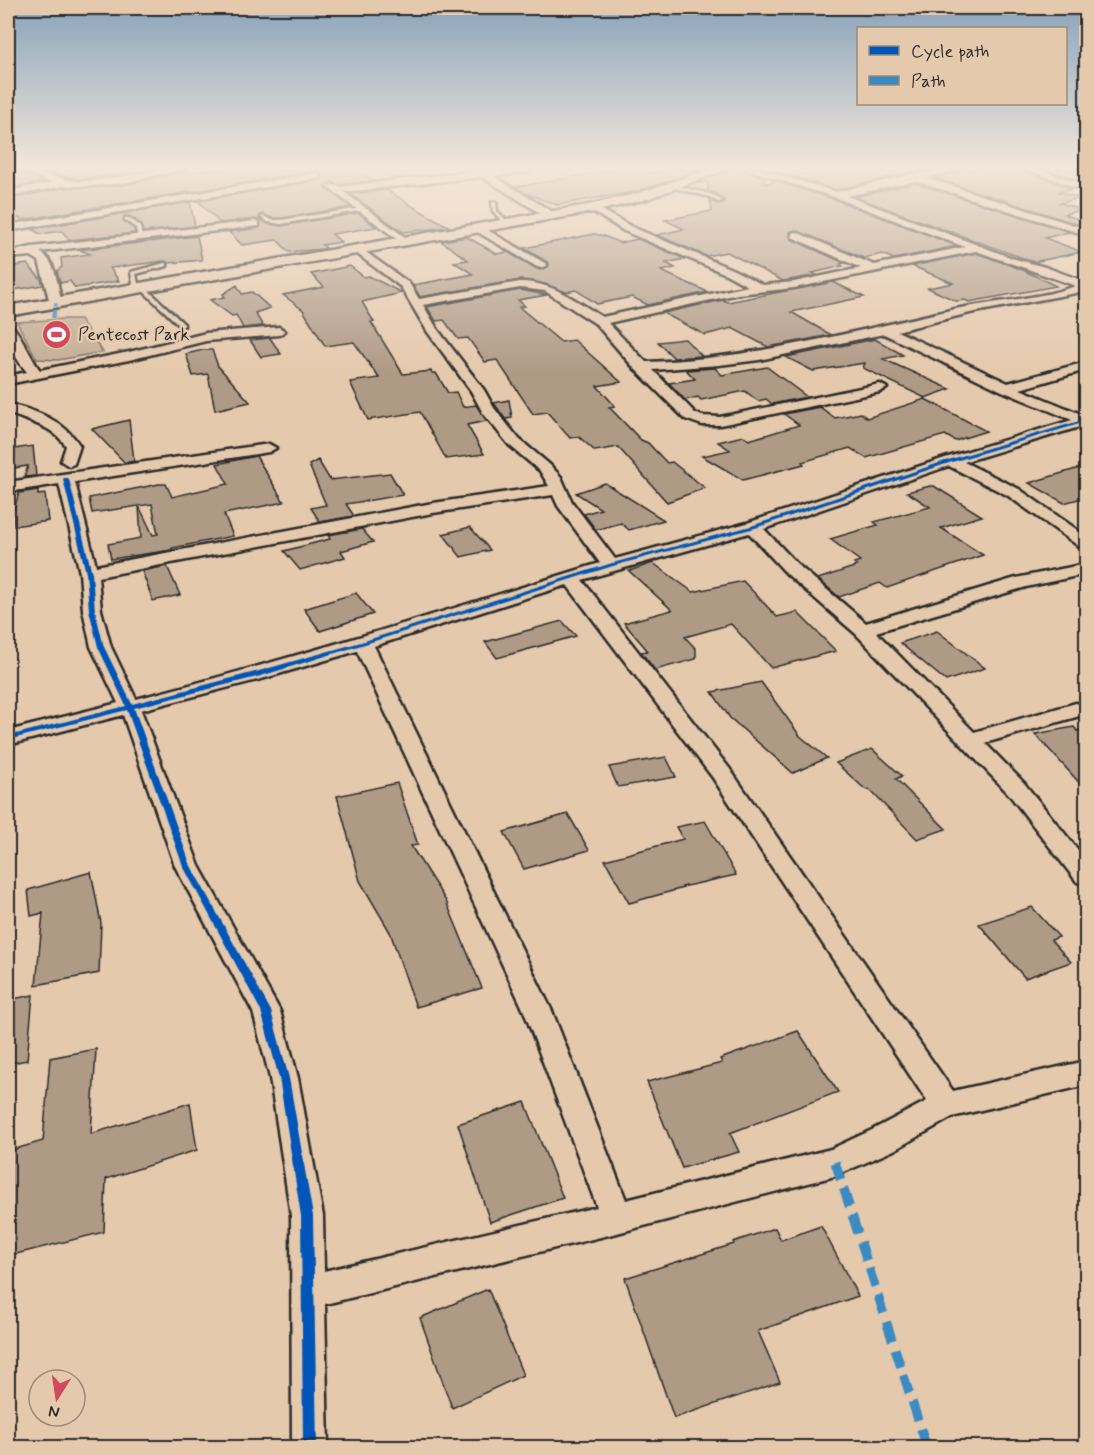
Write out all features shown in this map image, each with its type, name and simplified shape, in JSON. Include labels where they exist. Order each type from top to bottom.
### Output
[{"type":"street","points":[[8,255],[31,248],[132,237]]},
{"type":"street","points":[[399,237],[405,242]]},
{"type":"street","points":[[8,311],[434,237]]},
{"type":"street","points":[[493,237],[541,265]]},
{"type":"street","points":[[647,237],[721,268],[760,288]]},
{"type":"street","points":[[800,237],[873,269]]},
{"type":"street","points":[[947,237],[1086,286]]},
{"type":"street","points":[[31,248],[48,267],[56,303]]},
{"type":"street","points":[[600,321],[760,288],[794,285],[976,248]]},
{"type":"street","points":[[360,251],[405,285],[433,330],[477,390],[488,410],[514,442],[545,468],[559,489],[564,503],[611,565]]},
{"type":"street","points":[[417,303],[500,288],[535,285],[559,294],[600,321],[640,366],[693,419],[703,422],[720,422],[880,388]]},
{"type":"street","points":[[640,366],[696,365],[718,362],[886,330],[995,304],[1066,293],[1086,286]]},
{"type":"street","points":[[8,327],[25,361],[36,374]]},
{"type":"street","points":[[886,330],[1007,388],[1086,421]]},
{"type":"street","points":[[8,380],[119,359],[219,334],[279,331]]},
{"type":"street","points":[[1007,388],[1086,366]]},
{"type":"street","points":[[8,408],[58,427],[68,436],[73,446],[69,461]]},
{"type":"street","points":[[8,738],[258,674],[572,579],[611,565],[753,527],[950,461],[1086,421]]},
{"type":"street","points":[[8,487],[268,448]]},
{"type":"street","points":[[950,461],[1012,492],[1086,543]]},
{"type":"street","points":[[66,479],[89,573],[92,609],[101,647],[130,707],[188,866],[266,1011],[284,1078],[307,1216],[310,1448]]},
{"type":"street","points":[[89,573],[433,508],[559,489]]},
{"type":"street","points":[[753,527],[793,570],[863,630],[1016,788],[1086,876]]},
{"type":"street","points":[[863,630],[1022,582],[1086,569]]},
{"type":"street","points":[[572,579],[721,773],[946,1105]]},
{"type":"street","points":[[363,643],[538,1011],[617,1218]]},
{"type":"street","points":[[970,740],[1076,710]]},
{"type":"street","points":[[308,1291],[617,1218],[835,1162],[883,1140],[946,1105],[1086,1073]]},
{"type":"lane","points":[[165,265],[133,273],[139,287],[182,325]]},
{"type":"shaded area","name":"Pentecost Park","points":[[80,319],[103,352],[58,360],[37,359],[17,322]]},
{"type":"building","points":[[67,237],[98,237],[69,240]]},
{"type":"building","points":[[197,237],[202,260],[169,263],[164,261],[110,268],[119,281],[75,288],[70,281],[60,283],[57,271],[62,267],[61,258],[90,254],[80,250]]},
{"type":"building","points":[[234,237],[335,237],[341,242],[322,245],[326,248],[323,249],[289,252],[277,240],[242,245]]},
{"type":"building","points":[[467,237],[497,254],[507,252],[540,270],[548,267],[549,263],[524,248],[580,237],[606,237],[620,243],[638,239],[685,259],[666,263],[675,268],[661,271],[708,292],[648,305],[632,297],[597,304],[576,290],[566,292],[532,281],[520,280],[420,297],[413,285],[473,274],[454,262],[468,260],[441,241]]},
{"type":"building","points":[[661,237],[791,237],[844,263],[840,264],[843,266],[812,273],[817,275],[783,281],[727,252],[706,256]]},
{"type":"building","points":[[812,237],[933,237],[957,246],[894,259],[882,254],[864,258]]},
{"type":"building","points":[[965,237],[1050,237],[1045,238],[1082,252],[1034,262]]},
{"type":"building","points":[[976,253],[1023,270],[1056,286],[969,302],[956,301],[928,288],[953,283],[912,266]]},
{"type":"building","points":[[27,264],[41,279],[43,285],[8,291],[8,267]]},
{"type":"building","points":[[350,266],[364,277],[369,276],[402,293],[362,302],[374,322],[371,322],[403,374],[431,371],[436,373],[448,393],[456,392],[463,407],[476,405],[487,421],[467,425],[484,454],[446,459],[420,412],[368,420],[350,382],[379,378],[354,342],[325,346],[303,310],[283,295],[324,287],[311,274]]},
{"type":"building","points":[[833,282],[864,297],[791,312],[831,335],[768,347],[732,328],[705,335],[663,313],[723,300],[728,302]]},
{"type":"building","points":[[237,285],[242,294],[252,292],[270,308],[255,313],[263,326],[243,328],[236,315],[232,316],[210,300],[225,297],[223,294]]},
{"type":"building","points":[[520,290],[547,295],[518,300],[525,306],[519,307],[561,342],[574,340],[621,382],[597,386],[615,406],[609,407],[667,463],[672,462],[705,488],[667,502],[618,447],[595,451],[579,437],[570,438],[547,412],[533,414],[497,360],[485,362],[468,338],[458,339],[444,320],[436,321],[427,307]]},
{"type":"building","points":[[270,338],[281,354],[261,357],[250,340]]},
{"type":"building","points":[[685,339],[702,356],[674,358],[658,342]]},
{"type":"building","points":[[875,339],[903,355],[883,359],[950,389],[925,398],[863,368],[865,363],[813,371],[786,357]]},
{"type":"building","points":[[212,350],[218,366],[250,402],[215,410],[208,374],[193,376],[186,354]]},
{"type":"building","points":[[767,367],[807,397],[772,404],[766,399],[758,401],[745,391],[701,400],[698,397],[685,400],[669,383],[695,379],[686,370],[715,368],[722,375]]},
{"type":"building","points":[[925,399],[986,431],[955,441],[945,435],[866,458],[850,448],[802,462],[804,464],[743,480],[702,456],[730,450],[718,442],[743,436],[749,440],[799,425],[784,414],[820,407],[835,418],[861,413],[867,418]]},
{"type":"building","points":[[509,400],[512,418],[505,419],[494,403]]},
{"type":"building","points":[[129,420],[134,461],[125,463],[92,429]]},
{"type":"building","points":[[33,446],[36,476],[24,477],[28,466],[8,469],[8,450]]},
{"type":"building","points":[[256,456],[284,502],[224,514],[233,536],[172,548],[172,550],[111,559],[108,544],[141,538],[139,506],[153,535],[158,534],[152,504],[92,513],[89,498],[159,484],[166,484],[172,497],[228,484],[217,464]]},
{"type":"building","points":[[318,460],[330,480],[390,473],[403,495],[346,504],[354,516],[320,522],[311,508],[326,505],[309,465]]},
{"type":"building","points":[[1086,466],[1086,497],[1064,503],[1029,483]]},
{"type":"building","points":[[605,483],[664,520],[629,530],[621,523],[596,530],[584,514],[601,509],[576,493]]},
{"type":"building","points":[[934,486],[982,516],[941,528],[983,555],[887,588],[880,583],[839,597],[818,579],[857,566],[854,563],[860,561],[830,539],[878,525],[874,522],[930,507],[907,492]]},
{"type":"building","points":[[38,490],[38,495],[45,494],[48,521],[14,526],[13,512],[19,493]]},
{"type":"building","points":[[470,527],[490,550],[461,557],[443,534]]},
{"type":"building","points":[[362,529],[373,542],[341,551],[345,557],[300,570],[284,551],[330,539],[328,535]]},
{"type":"building","points":[[653,563],[693,592],[743,581],[777,617],[797,612],[836,651],[771,668],[731,624],[685,637],[696,649],[696,659],[655,670],[641,652],[648,651],[624,623],[672,610],[629,571]]},
{"type":"building","points":[[167,566],[180,595],[153,601],[142,571]]},
{"type":"building","points":[[356,593],[373,614],[320,631],[304,609]]},
{"type":"building","points":[[562,621],[576,636],[497,658],[485,642]]},
{"type":"building","points":[[937,631],[985,668],[946,681],[900,643]]},
{"type":"building","points":[[761,682],[800,736],[827,758],[793,773],[730,718],[712,692]]},
{"type":"building","points":[[1074,727],[1077,731],[1086,728],[1086,790],[1035,734]]},
{"type":"building","points":[[872,749],[902,776],[896,779],[946,829],[917,839],[869,789],[866,790],[836,763]]},
{"type":"building","points":[[666,757],[676,777],[618,787],[609,767]]},
{"type":"building","points":[[397,783],[418,845],[411,846],[446,901],[482,988],[416,1007],[390,932],[360,881],[337,796]]},
{"type":"building","points":[[568,814],[589,850],[524,869],[504,832]]},
{"type":"building","points":[[705,821],[736,875],[682,887],[629,903],[605,860],[683,839],[676,827]]},
{"type":"building","points":[[91,872],[101,923],[99,973],[36,985],[43,913],[31,916],[28,890]]},
{"type":"building","points":[[1032,907],[1059,937],[1051,940],[1071,962],[1025,978],[979,924]]},
{"type":"building","points":[[33,995],[27,1060],[8,1064],[8,1000]]},
{"type":"building","points":[[798,1031],[838,1092],[730,1133],[739,1152],[682,1168],[647,1082],[722,1063],[720,1059]]},
{"type":"building","points":[[96,1049],[91,1134],[190,1103],[197,1150],[106,1179],[104,1232],[8,1256],[8,1151],[43,1141],[50,1058]]},
{"type":"building","points":[[525,1102],[563,1198],[490,1222],[458,1124]]},
{"type":"building","points":[[821,1226],[858,1296],[758,1331],[780,1382],[674,1418],[625,1278],[734,1244],[733,1242],[775,1228],[781,1240]]},
{"type":"building","points":[[488,1289],[523,1375],[452,1408],[420,1318]]},
{"type":"marked path","points":[[53,318],[56,303]]},
{"type":"marked path","points":[[835,1162],[927,1448]]},
{"type":"cycle path","points":[[8,738],[258,674],[611,565],[753,527],[950,461],[1086,421]]},
{"type":"cycle path","points":[[66,479],[89,573],[92,610],[101,647],[130,707],[187,866],[266,1011],[284,1078],[307,1216],[310,1448]]},
{"type":"place","name":"Pentecost Park","points":[[57,335]]}]
